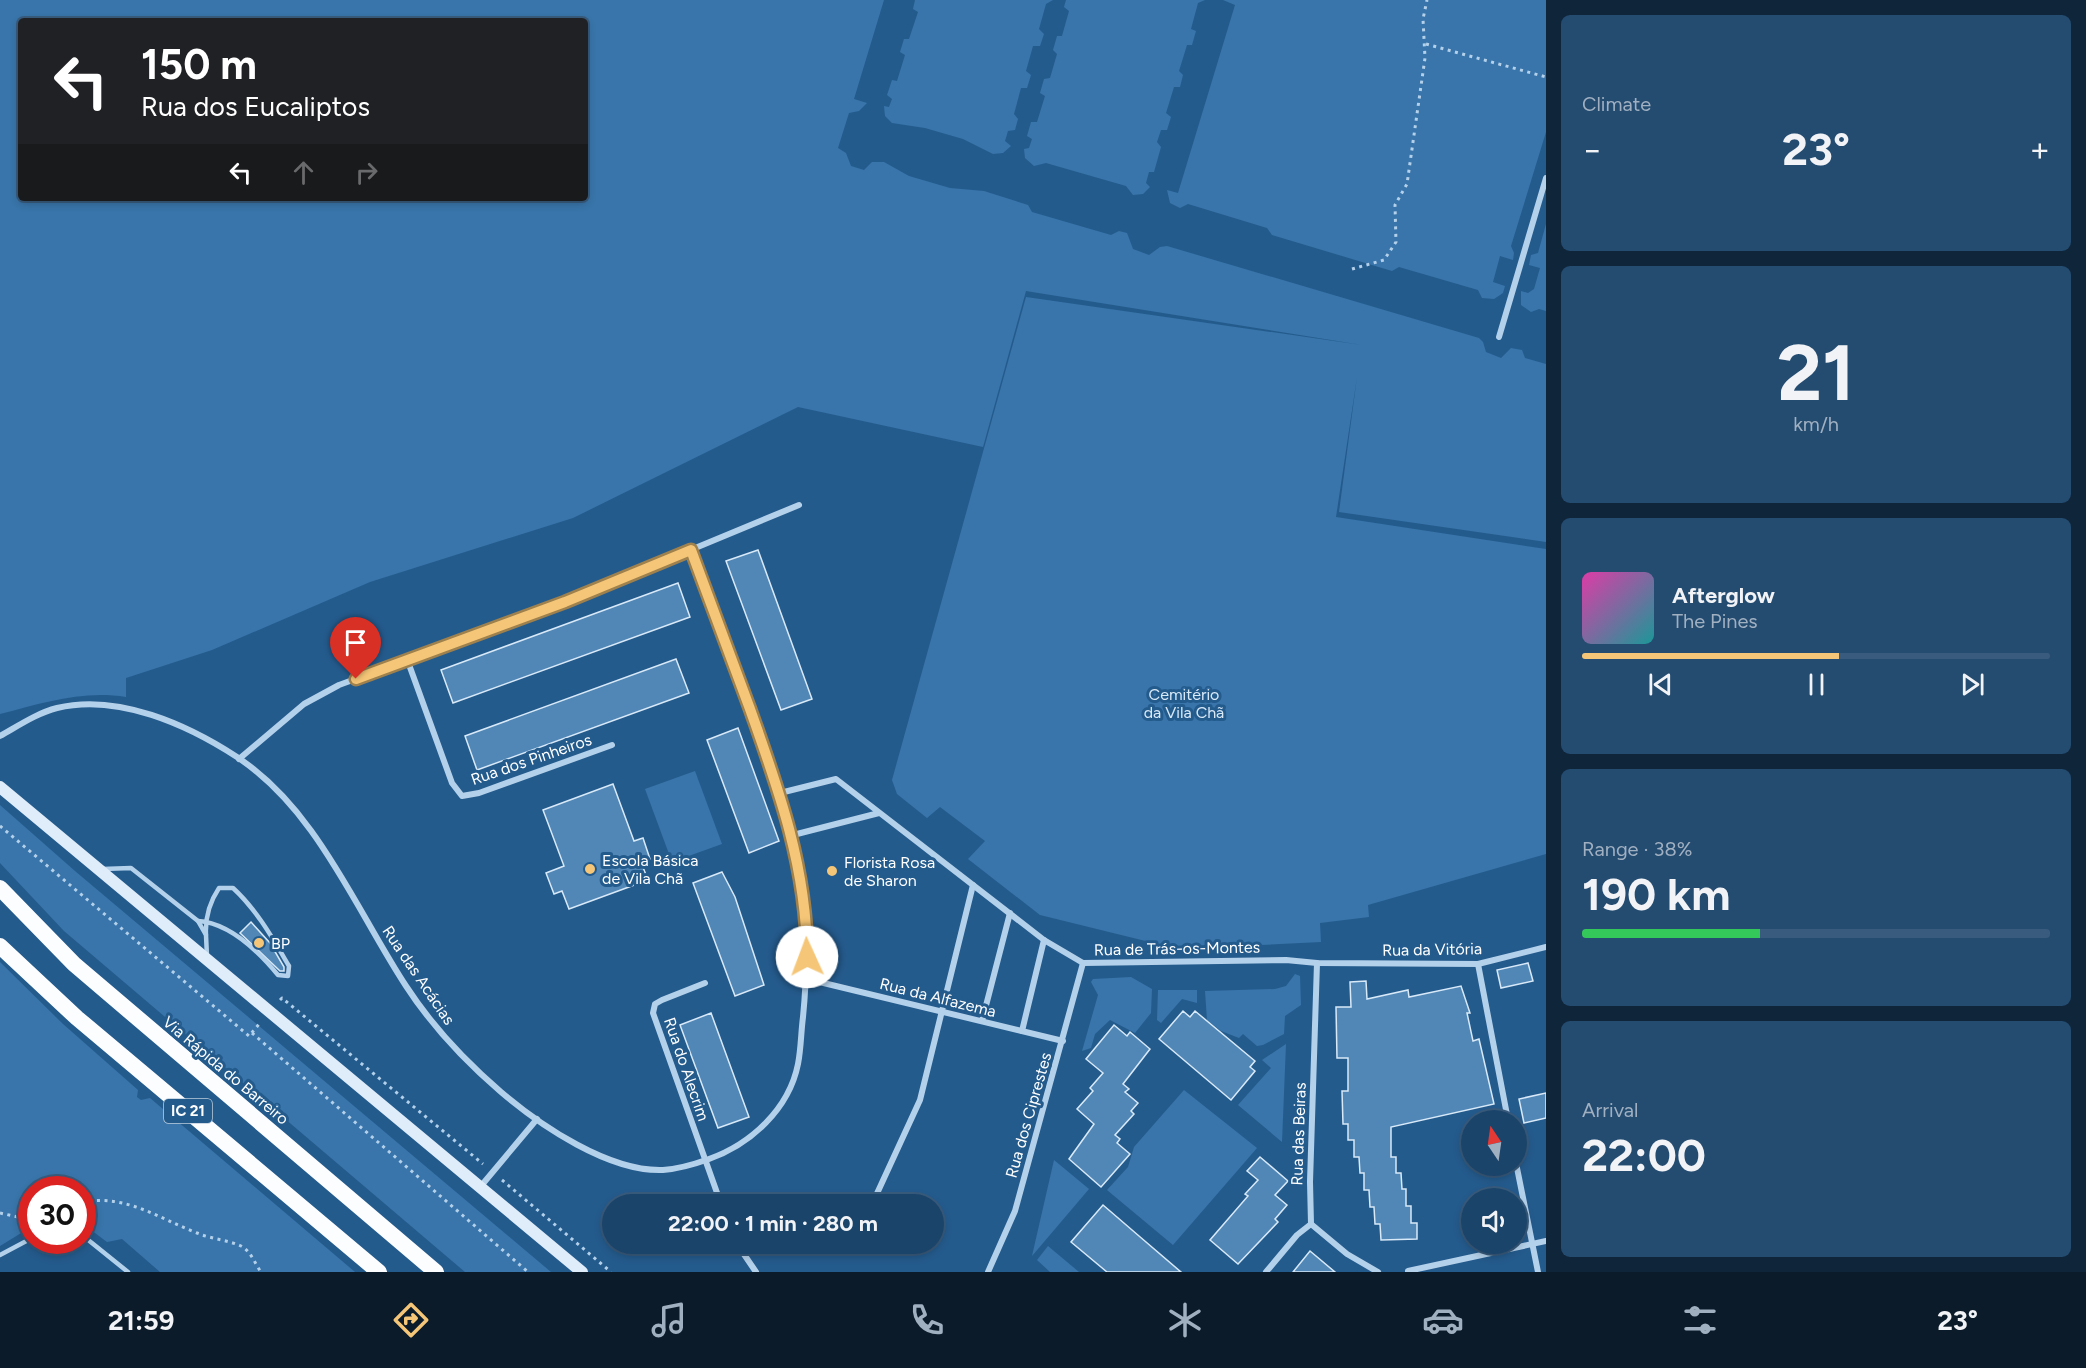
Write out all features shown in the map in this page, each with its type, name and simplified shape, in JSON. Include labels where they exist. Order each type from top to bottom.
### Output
[{"type":"highway","name":"Via Rápida do Barreiro","points":[[0,888],[74,964],[436,1272]]},
{"type":"highway","name":"IC 21","points":[[0,946],[77,1018],[379,1272]]},
{"type":"main road","points":[[0,787],[582,1272]]},
{"type":"street","points":[[1499,337],[1546,178]]},
{"type":"street","points":[[239,759],[304,704],[321,694],[407,659],[565,602],[799,505]]},
{"type":"street","name":"Rua das Acácias","points":[[0,736],[57,708],[102,706],[162,719],[202,736],[239,759],[268,782],[298,813],[429,1018],[477,1070],[537,1119],[596,1153],[636,1167],[663,1170],[705,1161],[728,1152],[749,1139],[768,1121],[785,1096],[797,1067],[807,979],[807,935],[793,835],[780,793],[691,550]]},
{"type":"street","name":"Rua dos Pinheiros","points":[[407,659],[452,783],[462,796],[478,794],[612,745]]},
{"type":"street","name":"Rua de Trás-os-Montes","points":[[780,793],[836,779],[1044,940],[1083,963],[1286,960],[1317,963]]},
{"type":"street","points":[[793,835],[879,813]]},
{"type":"street","points":[[877,1194],[920,1100],[973,885]]},
{"type":"street","points":[[982,1021],[1010,913]]},
{"type":"street","points":[[1022,1031],[1044,940]]},
{"type":"street","name":"Rua da Vitória","points":[[1317,963],[1478,964],[1546,947]]},
{"type":"street","name":"Rua dos Ciprestes","points":[[988,1272],[1015,1211],[1083,963]]},
{"type":"street","name":"Rua das Beiras","points":[[1311,1224],[1310,1182],[1317,963]]},
{"type":"street","points":[[1478,964],[1506,1110]]},
{"type":"street","name":"Rua da Alfazema","points":[[807,979],[1063,1041]]},
{"type":"street","name":"Rua do Alecrim","points":[[705,983],[662,1000],[653,1007],[705,1161]]},
{"type":"street","points":[[481,1186],[537,1119]]},
{"type":"street","points":[[705,1161],[718,1194]]},
{"type":"street","points":[[1519,1176],[1538,1272]]},
{"type":"street","points":[[1266,1272],[1297,1235],[1311,1224],[1347,1254],[1378,1272]]},
{"type":"street","points":[[1403,1272],[1546,1241]]},
{"type":"street","points":[[742,1254],[756,1272]]},
{"type":"lane","points":[[100,870],[131,868],[198,921],[206,935]]},
{"type":"lane","points":[[198,921],[205,921],[219,924],[268,963],[278,975],[288,976],[290,966],[247,901],[233,888],[219,888],[211,900],[205,921],[208,962]]},
{"type":"lane","points":[[0,1255],[18,1245]]},
{"type":"lane","points":[[96,1246],[128,1272]]},
{"type":"path","points":[[1352,269],[1384,260],[1396,242],[1395,205],[1407,184],[1426,44],[1423,20],[1427,0]]},
{"type":"path","points":[[1426,44],[1546,77]]},
{"type":"path","points":[[0,826],[249,1036],[262,1021]]},
{"type":"path","points":[[275,1006],[282,998],[487,1168]]},
{"type":"path","points":[[252,1033],[528,1272]]},
{"type":"path","points":[[498,1176],[612,1272]]},
{"type":"path","points":[[96,1200],[127,1203],[152,1211],[195,1233],[242,1246],[261,1272]]},
{"type":"path","points":[[0,1213],[18,1217]]},
{"type":"green space","name":"Cemitério da Vila Chã","points":[[0,0],[884,0],[854,99],[867,103],[859,111],[849,113],[838,148],[846,153],[851,166],[864,170],[872,162],[884,162],[909,176],[950,188],[984,191],[1028,205],[1032,212],[1111,235],[1119,231],[1127,233],[1133,249],[1149,255],[1160,247],[1167,246],[1479,338],[1486,352],[1501,358],[1511,348],[1522,350],[1525,358],[1546,364],[1546,542],[1339,512],[1357,377],[1336,517],[1546,549],[1546,854],[1368,905],[1369,917],[1320,923],[1321,942],[1178,949],[1040,915],[968,859],[985,841],[940,807],[927,818],[897,794],[892,780],[1026,297],[1362,345],[1026,291],[983,447],[798,407],[573,518],[370,582],[212,650],[126,678],[126,697],[78,696],[0,714]]},
{"type":"green space","points":[[915,0],[1053,0],[1046,4],[1039,29],[1044,34],[1040,46],[1033,46],[1026,71],[1031,75],[1027,88],[1021,88],[1014,114],[1018,119],[1015,130],[1008,131],[1005,141],[1011,146],[1003,153],[993,154],[963,139],[925,128],[892,123],[885,116],[884,106],[889,107],[892,99],[887,95],[892,80],[897,81],[905,55],[900,52],[904,39],[909,39],[918,12],[913,9]]},
{"type":"green space","points":[[1066,0],[1205,0],[1198,3],[1191,29],[1196,31],[1192,45],[1187,45],[1179,71],[1183,75],[1180,87],[1174,87],[1166,113],[1171,117],[1167,130],[1161,130],[1157,142],[1161,147],[1154,172],[1149,172],[1146,183],[1150,187],[1143,194],[1133,195],[1126,186],[1046,163],[1034,166],[1025,158],[1024,149],[1029,148],[1032,139],[1027,136],[1031,122],[1037,122],[1045,96],[1040,93],[1044,79],[1050,78],[1057,54],[1053,50],[1057,36],[1062,36],[1069,11],[1064,7]]},
{"type":"green space","points":[[1223,0],[1546,0],[1546,132],[1511,246],[1514,253],[1513,260],[1500,256],[1493,282],[1505,286],[1503,293],[1494,299],[1482,298],[1478,290],[1399,267],[1392,271],[1272,235],[1267,228],[1188,204],[1180,208],[1170,203],[1167,190],[1178,193],[1235,5]]},
{"type":"green space","points":[[1546,224],[1546,311],[1539,309],[1531,312],[1521,305],[1521,291],[1528,293],[1534,289],[1540,268],[1529,265],[1531,255],[1538,253]]},
{"type":"green space","points":[[695,771],[722,844],[672,862],[645,789]]},
{"type":"green space","points":[[0,805],[75,871],[551,1272],[465,1272],[64,931],[0,863]]},
{"type":"green space","points":[[0,962],[63,1024],[138,1090],[137,1097],[141,1100],[150,1098],[355,1272],[160,1272],[122,1239],[107,1242],[96,1234],[96,1176],[18,1176],[18,1235],[0,1246]]},
{"type":"green space","points":[[1295,974],[1300,976],[1301,1005],[1285,1016],[1284,1034],[1263,1045],[1257,1046],[1243,1034],[1239,1038],[1221,1031],[1207,1020],[1205,991],[1275,989],[1286,986]]},
{"type":"green space","points":[[1131,977],[1152,989],[1151,1013],[1135,1033],[1110,1020],[1095,1034],[1091,1048],[1082,1051],[1098,995],[1091,982],[1093,979]]},
{"type":"green space","points":[[1158,990],[1197,990],[1197,1003],[1182,999],[1161,1023],[1157,1020]]},
{"type":"green space","points":[[1286,1044],[1282,1142],[1238,1105],[1271,1068],[1262,1060]]},
{"type":"green space","points":[[1184,1090],[1257,1148],[1173,1245],[1107,1190],[1128,1167],[1134,1147]]},
{"type":"green space","points":[[1054,1160],[1089,1189],[1032,1256]]},
{"type":"green space","points":[[1048,1246],[1079,1272],[1050,1272],[1037,1260]]},
{"type":"building","points":[[758,550],[812,699],[781,710],[726,561]]},
{"type":"building","points":[[678,583],[690,617],[453,703],[441,670]]},
{"type":"building","points":[[676,659],[689,693],[477,770],[465,736]]},
{"type":"building","points":[[738,728],[779,841],[749,853],[707,740]]},
{"type":"building","points":[[613,784],[634,841],[643,838],[650,859],[641,862],[648,880],[569,909],[562,891],[554,894],[546,873],[564,866],[543,810]]},
{"type":"building","points":[[722,872],[735,897],[764,985],[735,996],[693,883]]},
{"type":"building","name":"BP","points":[[251,922],[270,943],[284,971],[280,971],[240,933]]},
{"type":"building","points":[[1528,963],[1533,981],[1501,988],[1497,970]]},
{"type":"building","points":[[1366,981],[1367,999],[1408,990],[1409,997],[1461,986],[1470,1013],[1467,1013],[1473,1041],[1479,1039],[1494,1104],[1391,1127],[1391,1157],[1396,1157],[1396,1173],[1401,1173],[1402,1189],[1406,1189],[1406,1206],[1411,1206],[1411,1223],[1417,1223],[1417,1239],[1381,1240],[1380,1224],[1375,1224],[1374,1207],[1370,1207],[1369,1190],[1364,1190],[1364,1173],[1360,1173],[1359,1157],[1354,1157],[1354,1140],[1348,1140],[1348,1124],[1343,1124],[1342,1091],[1348,1091],[1348,1058],[1337,1058],[1336,1007],[1351,1007],[1350,982]]},
{"type":"building","points":[[1183,1011],[1190,1017],[1195,1011],[1255,1061],[1250,1067],[1255,1071],[1231,1100],[1159,1039]]},
{"type":"building","points":[[711,1013],[749,1117],[718,1128],[680,1025]]},
{"type":"building","points":[[1114,1025],[1127,1036],[1130,1032],[1150,1049],[1123,1084],[1129,1089],[1125,1092],[1138,1103],[1131,1111],[1134,1114],[1115,1135],[1120,1139],[1117,1143],[1130,1154],[1101,1187],[1069,1159],[1094,1124],[1077,1109],[1093,1091],[1090,1088],[1103,1073],[1086,1059]]},
{"type":"building","points":[[1546,1093],[1546,1118],[1527,1122],[1527,1110],[1521,1110],[1519,1099]]},
{"type":"building","points":[[1260,1157],[1288,1181],[1275,1195],[1287,1205],[1275,1219],[1278,1222],[1238,1264],[1210,1240],[1248,1196],[1245,1194],[1258,1180],[1247,1171]]},
{"type":"building","points":[[1103,1205],[1181,1272],[1107,1272],[1071,1242]]},
{"type":"building","points":[[1310,1251],[1335,1272],[1293,1272]]},
{"type":"place","name":"Escola Básica de Vila Chã","points":[[590,869]]},
{"type":"place","name":"Florista Rosa de Sharon","points":[[832,871]]},
{"type":"place","name":"BP","points":[[259,943]]},
{"type":"route","points":[[356,679],[565,602],[691,550],[780,793],[793,835],[807,935],[807,957]]}]
